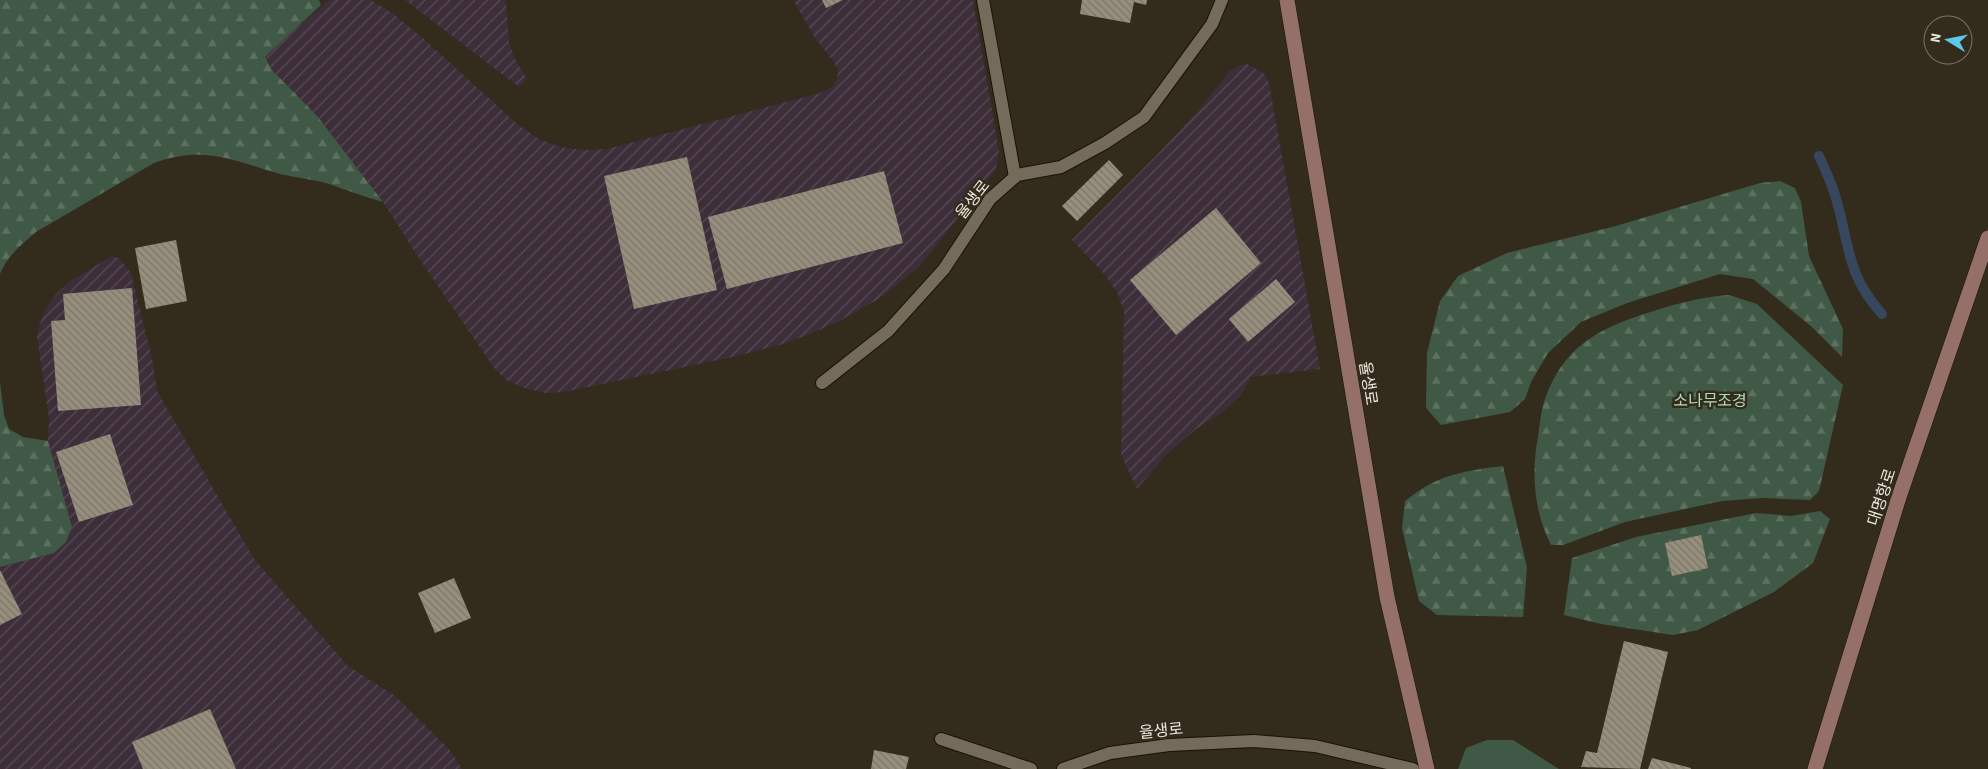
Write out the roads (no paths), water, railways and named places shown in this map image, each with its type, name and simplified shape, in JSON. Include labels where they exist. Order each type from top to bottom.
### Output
[{"type":"street","name":"율생로","points":[[1287,0],[1387,597],[1427,769]]},
{"type":"street","name":"대명항로","points":[[1815,769],[1899,497],[1988,238]]},
{"type":"lane","points":[[983,0],[1014,177]]},
{"type":"lane","name":"율생로","points":[[822,383],[888,331],[944,269],[990,199],[1014,177],[1061,166],[1105,143],[1144,118],[1212,24],[1222,0]]},
{"type":"lane","points":[[941,739],[1031,769]]},
{"type":"lane","name":"율생로","points":[[1063,769],[1110,754],[1170,745],[1254,741],[1315,746],[1413,769]]},
{"type":"waterway","points":[[1819,156],[1835,196],[1856,274],[1862,287],[1882,314]]},
{"type":"park label","name":"소나무조경","points":[[1710,400]]}]
